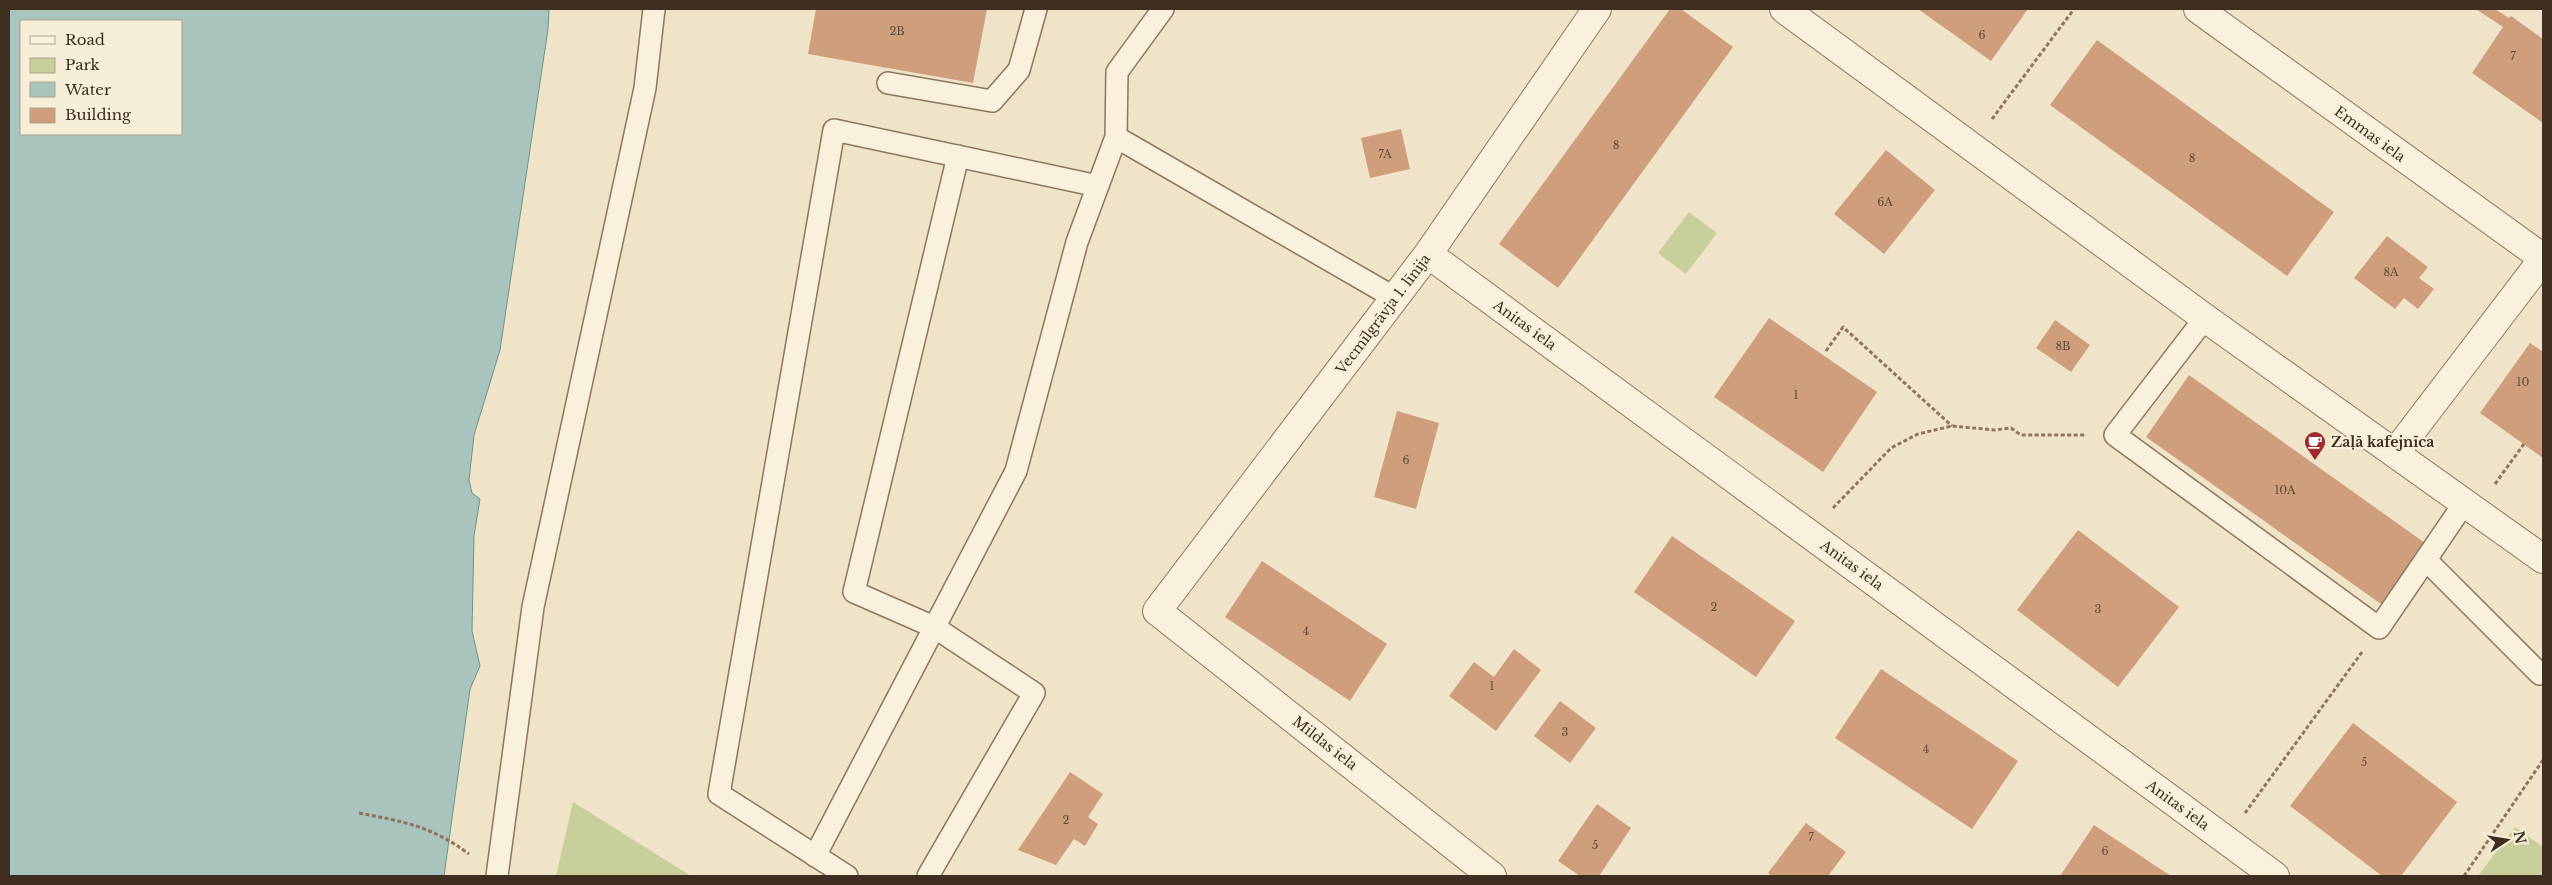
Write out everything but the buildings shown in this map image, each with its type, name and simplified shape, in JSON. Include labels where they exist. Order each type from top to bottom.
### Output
[{"type":"street","name":"Vecmīlgrāvja 1. līnija","points":[[1157,611],[1428,254],[1597,9]]},
{"type":"street","points":[[1784,9],[2205,318],[2543,559]]},
{"type":"street","name":"Emmas iela","points":[[2198,9],[2543,259]]},
{"type":"street","name":"Anitas iela","points":[[1428,254],[2275,876]]},
{"type":"street","points":[[2396,454],[2543,259]]},
{"type":"street","name":"Mildas iela","points":[[1157,611],[1492,876]]},
{"type":"lane","points":[[497,876],[533,607],[645,88],[654,9]]},
{"type":"lane","points":[[888,83],[992,101],[1019,70],[1036,9]]},
{"type":"lane","points":[[815,856],[1016,471],[1077,242],[1116,137],[1117,72],[1163,9]]},
{"type":"lane","points":[[848,876],[719,794],[834,130],[1098,186]]},
{"type":"lane","points":[[1116,137],[1395,298]]},
{"type":"lane","points":[[928,876],[1034,693],[934,627],[854,592],[958,156]]},
{"type":"lane","points":[[2205,318],[2115,435],[2379,628],[2426,560],[2470,506]]},
{"type":"lane","points":[[2426,560],[2540,674]]},
{"type":"path","points":[[1971,147],[2074,9]]},
{"type":"path","points":[[1826,352],[1843,327],[1952,426]]},
{"type":"path","points":[[1809,534],[1891,448],[1918,434],[1952,426],[1995,430],[2011,428],[2021,435],[2115,435]]},
{"type":"path","points":[[2470,506],[2524,444]]},
{"type":"path","points":[[2226,840],[2356,661]]},
{"type":"path","points":[[2464,876],[2543,760]]},
{"type":"path","points":[[359,813],[412,823],[446,837],[470,855]]},
{"type":"green space","points":[[1689,212],[1717,233],[1686,274],[1658,253]]},
{"type":"green space","points":[[573,802],[691,876],[556,876]]},
{"type":"green space","points":[[2515,827],[2543,847],[2543,876],[2478,876]]},
{"type":"water","points":[[9,9],[549,9],[548,29],[500,350],[474,435],[469,480],[472,493],[480,499],[474,536],[472,631],[480,666],[470,689],[444,876],[9,876]]},
{"type":"place","name":"Zaļā kafejnīca","points":[[2315,461]]}]
